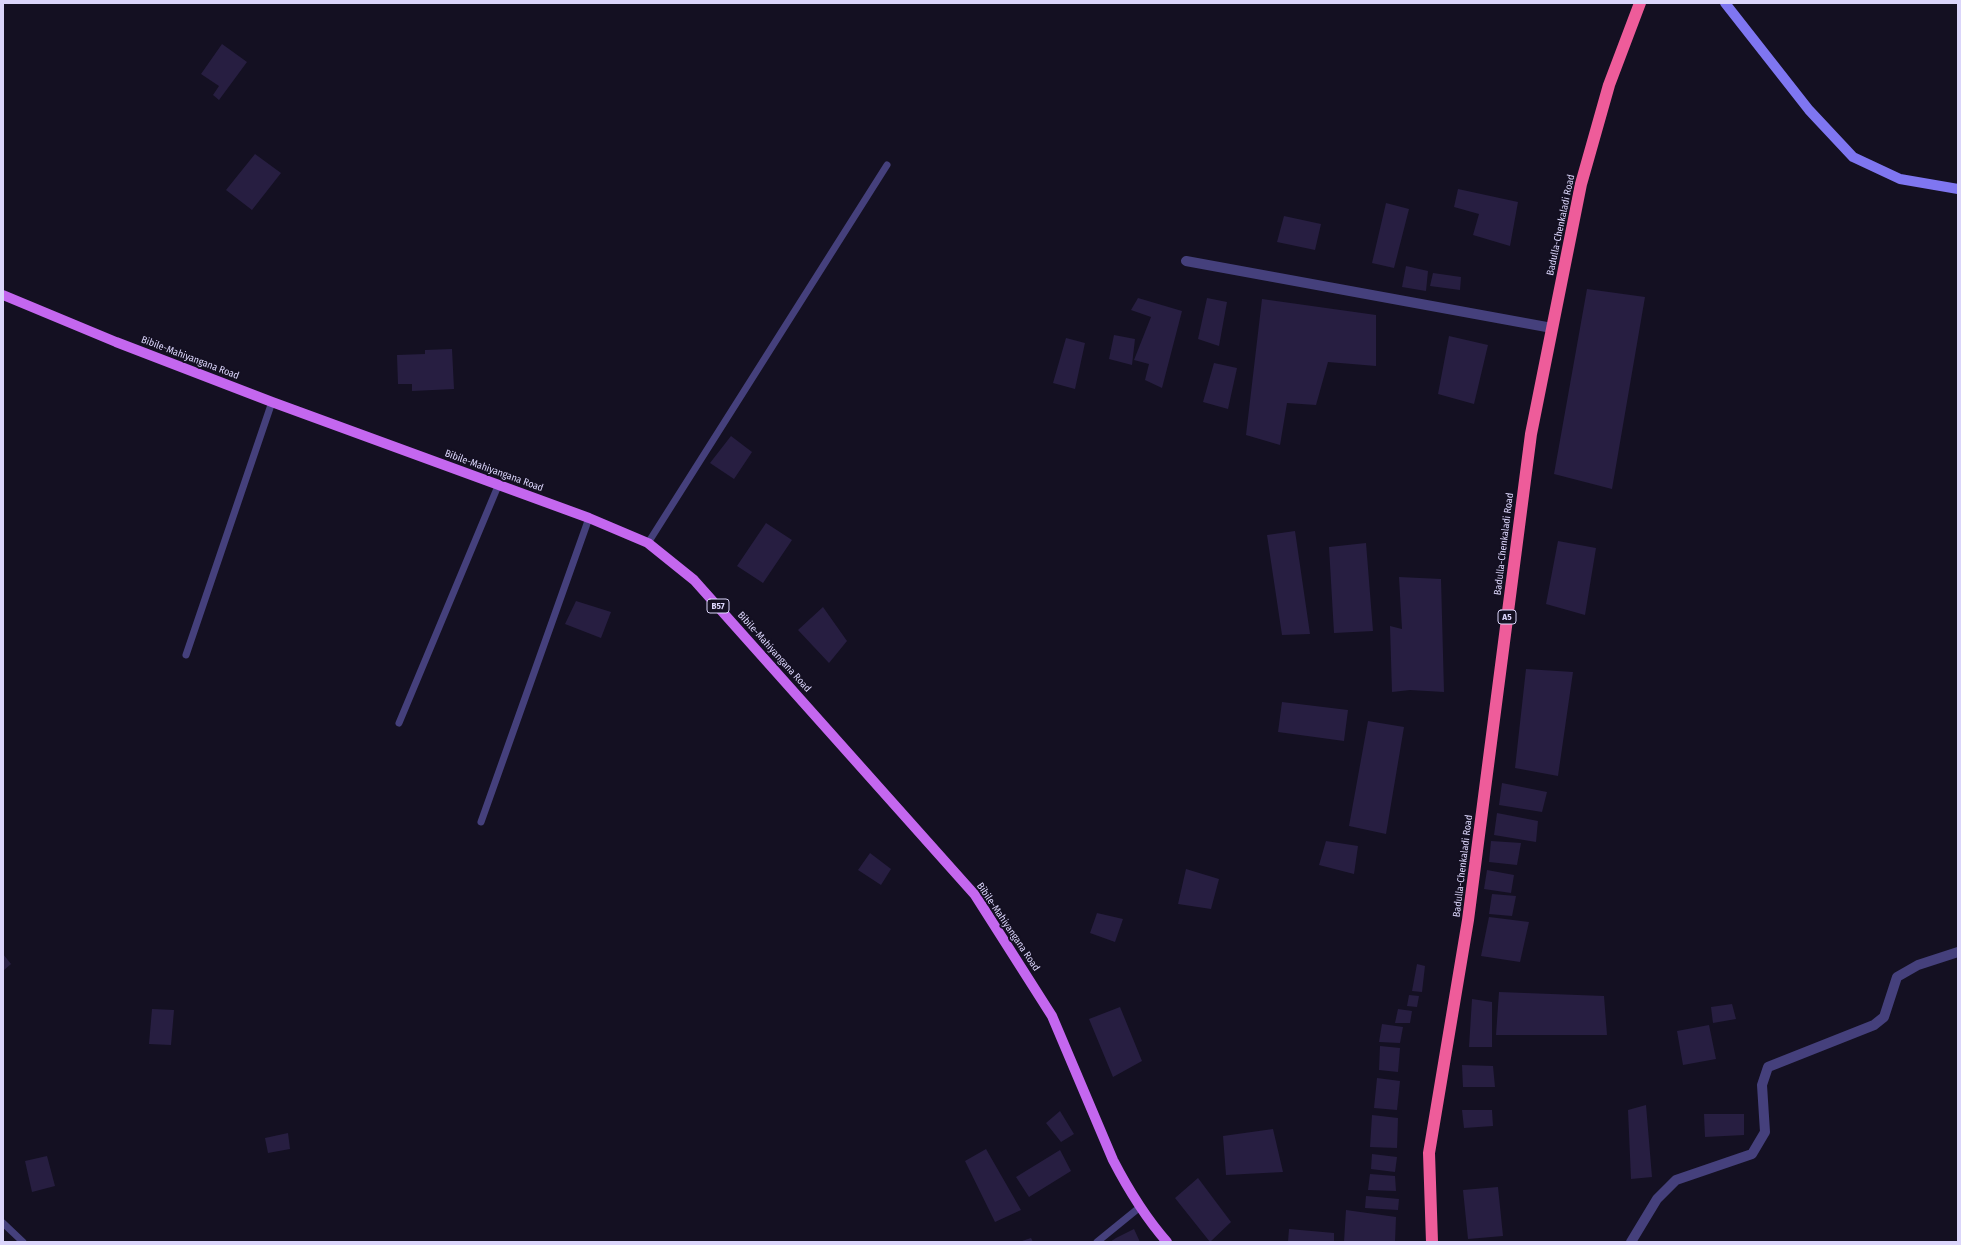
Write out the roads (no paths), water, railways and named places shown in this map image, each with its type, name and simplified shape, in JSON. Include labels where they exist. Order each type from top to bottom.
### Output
[{"type":"highway","name":"Badulla-Chenkaladi Road","points":[[1432,1242],[1429,1153],[1468,920],[1530,434],[1581,184],[1608,85],[1640,3]]},
{"type":"main road","name":"Bibile-Mahiyangana Road","points":[[3,296],[116,342],[272,402],[498,486],[589,518],[648,543],[694,580],[975,895],[1052,1016],[1113,1160],[1140,1206],[1167,1242]]},
{"type":"street","points":[[1725,3],[1809,110],[1853,157],[1900,179],[1958,188]]},
{"type":"street","points":[[1186,261],[1552,328]]},
{"type":"street","points":[[1631,1242],[1657,1199],[1676,1180],[1752,1154],[1765,1132],[1762,1085],[1768,1067],[1874,1025],[1884,1017],[1897,977],[1918,965],[1958,952]]},
{"type":"lane","points":[[648,543],[887,165]]},
{"type":"lane","points":[[186,655],[272,402]]},
{"type":"lane","points":[[400,724],[498,486]]},
{"type":"lane","points":[[481,822],[589,518]]},
{"type":"lane","points":[[1097,1242],[1140,1206]]},
{"type":"lane","points":[[3,1223],[23,1242]]}]
